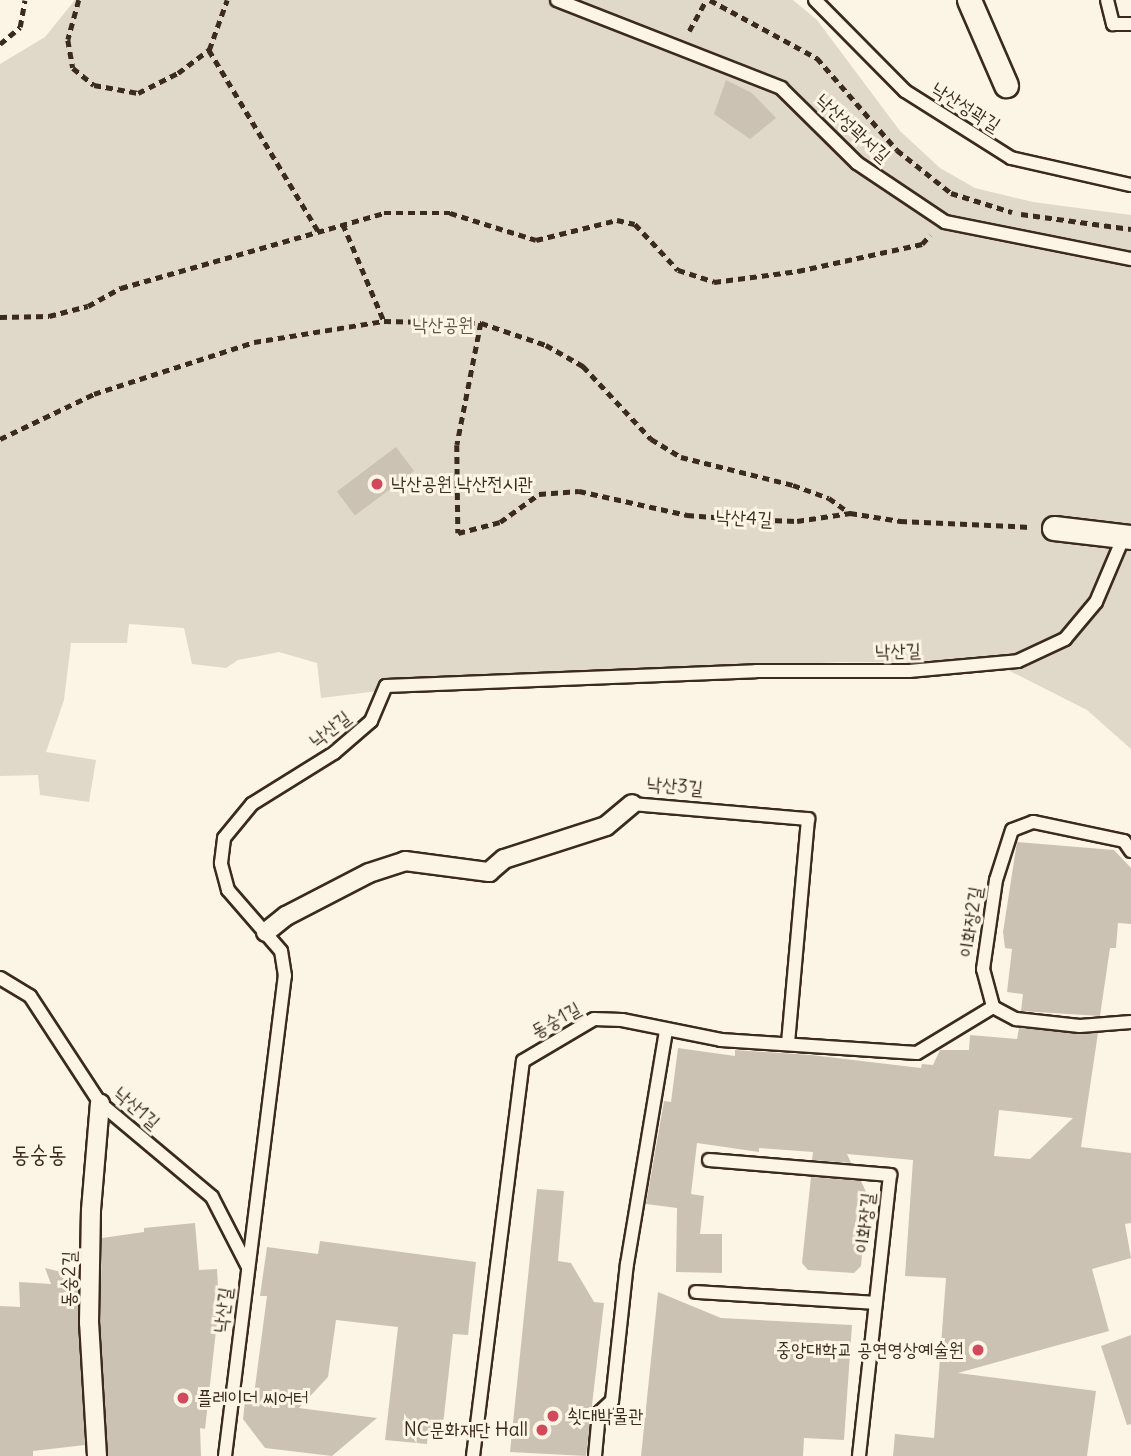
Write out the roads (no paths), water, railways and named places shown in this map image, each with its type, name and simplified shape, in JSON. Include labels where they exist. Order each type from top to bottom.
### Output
[{"type":"street","points":[[969,0],[1006,85]]},
{"type":"street","points":[[1054,528],[1128,537]]},
{"type":"street","name":"낙산3길","points":[[266,932],[286,916],[369,873],[405,861],[489,872],[504,859],[606,827],[632,804]]},
{"type":"street","name":"동숭2길","points":[[97,1456],[89,1323],[91,1210],[100,1103]]},
{"type":"lane","name":"낙산성곽서길","points":[[557,0],[781,88],[857,163],[944,222],[1131,259]]},
{"type":"lane","name":"낙산성곽길","points":[[815,0],[905,91],[1011,158],[1131,185]]},
{"type":"lane","points":[[1107,0],[1113,24],[1131,24]]},
{"type":"lane","name":"낙산길","points":[[225,1456],[285,976],[281,951],[228,890],[221,863],[224,838],[252,804],[334,752],[371,721],[386,686],[756,671],[909,671],[1018,661],[1065,639],[1089,612],[1128,537]]},
{"type":"lane","name":"낙산3길","points":[[632,804],[808,818],[788,1042]]},
{"type":"lane","name":"이화장2길","points":[[993,1007],[983,969],[996,880],[1012,830],[1032,822],[1124,841],[1131,850]]},
{"type":"lane","name":"낙산1길","points":[[0,978],[30,996],[100,1103],[212,1197],[248,1268]]},
{"type":"lane","points":[[993,1007],[1016,1019],[1049,1025],[1131,1022]]},
{"type":"lane","name":"동숭1길","points":[[473,1456],[523,1061],[594,1020],[622,1020],[721,1040],[788,1042],[917,1053],[993,1007]]},
{"type":"lane","points":[[595,1456],[599,1413],[612,1401],[627,1264],[666,1031]]},
{"type":"lane","name":"이화장길","points":[[709,1160],[890,1175],[859,1456]]},
{"type":"lane","points":[[696,1292],[876,1303]]},
{"type":"place","name":"낙산공원 낙산전시관","points":[[377,484]]},
{"type":"place","name":"중앙대학교 공연영상예술원","points":[[978,1350]]},
{"type":"place","name":"플레이더 씨어터","points":[[183,1398]]},
{"type":"place","name":"쇳대박물관","points":[[553,1416]]},
{"type":"place","name":"NC문화재단 Hall","points":[[542,1430]]},
{"type":"district","name":"동숭동","points":[[39,1154]]},
{"type":"park label","name":"낙산공원","points":[[443,325]]}]
